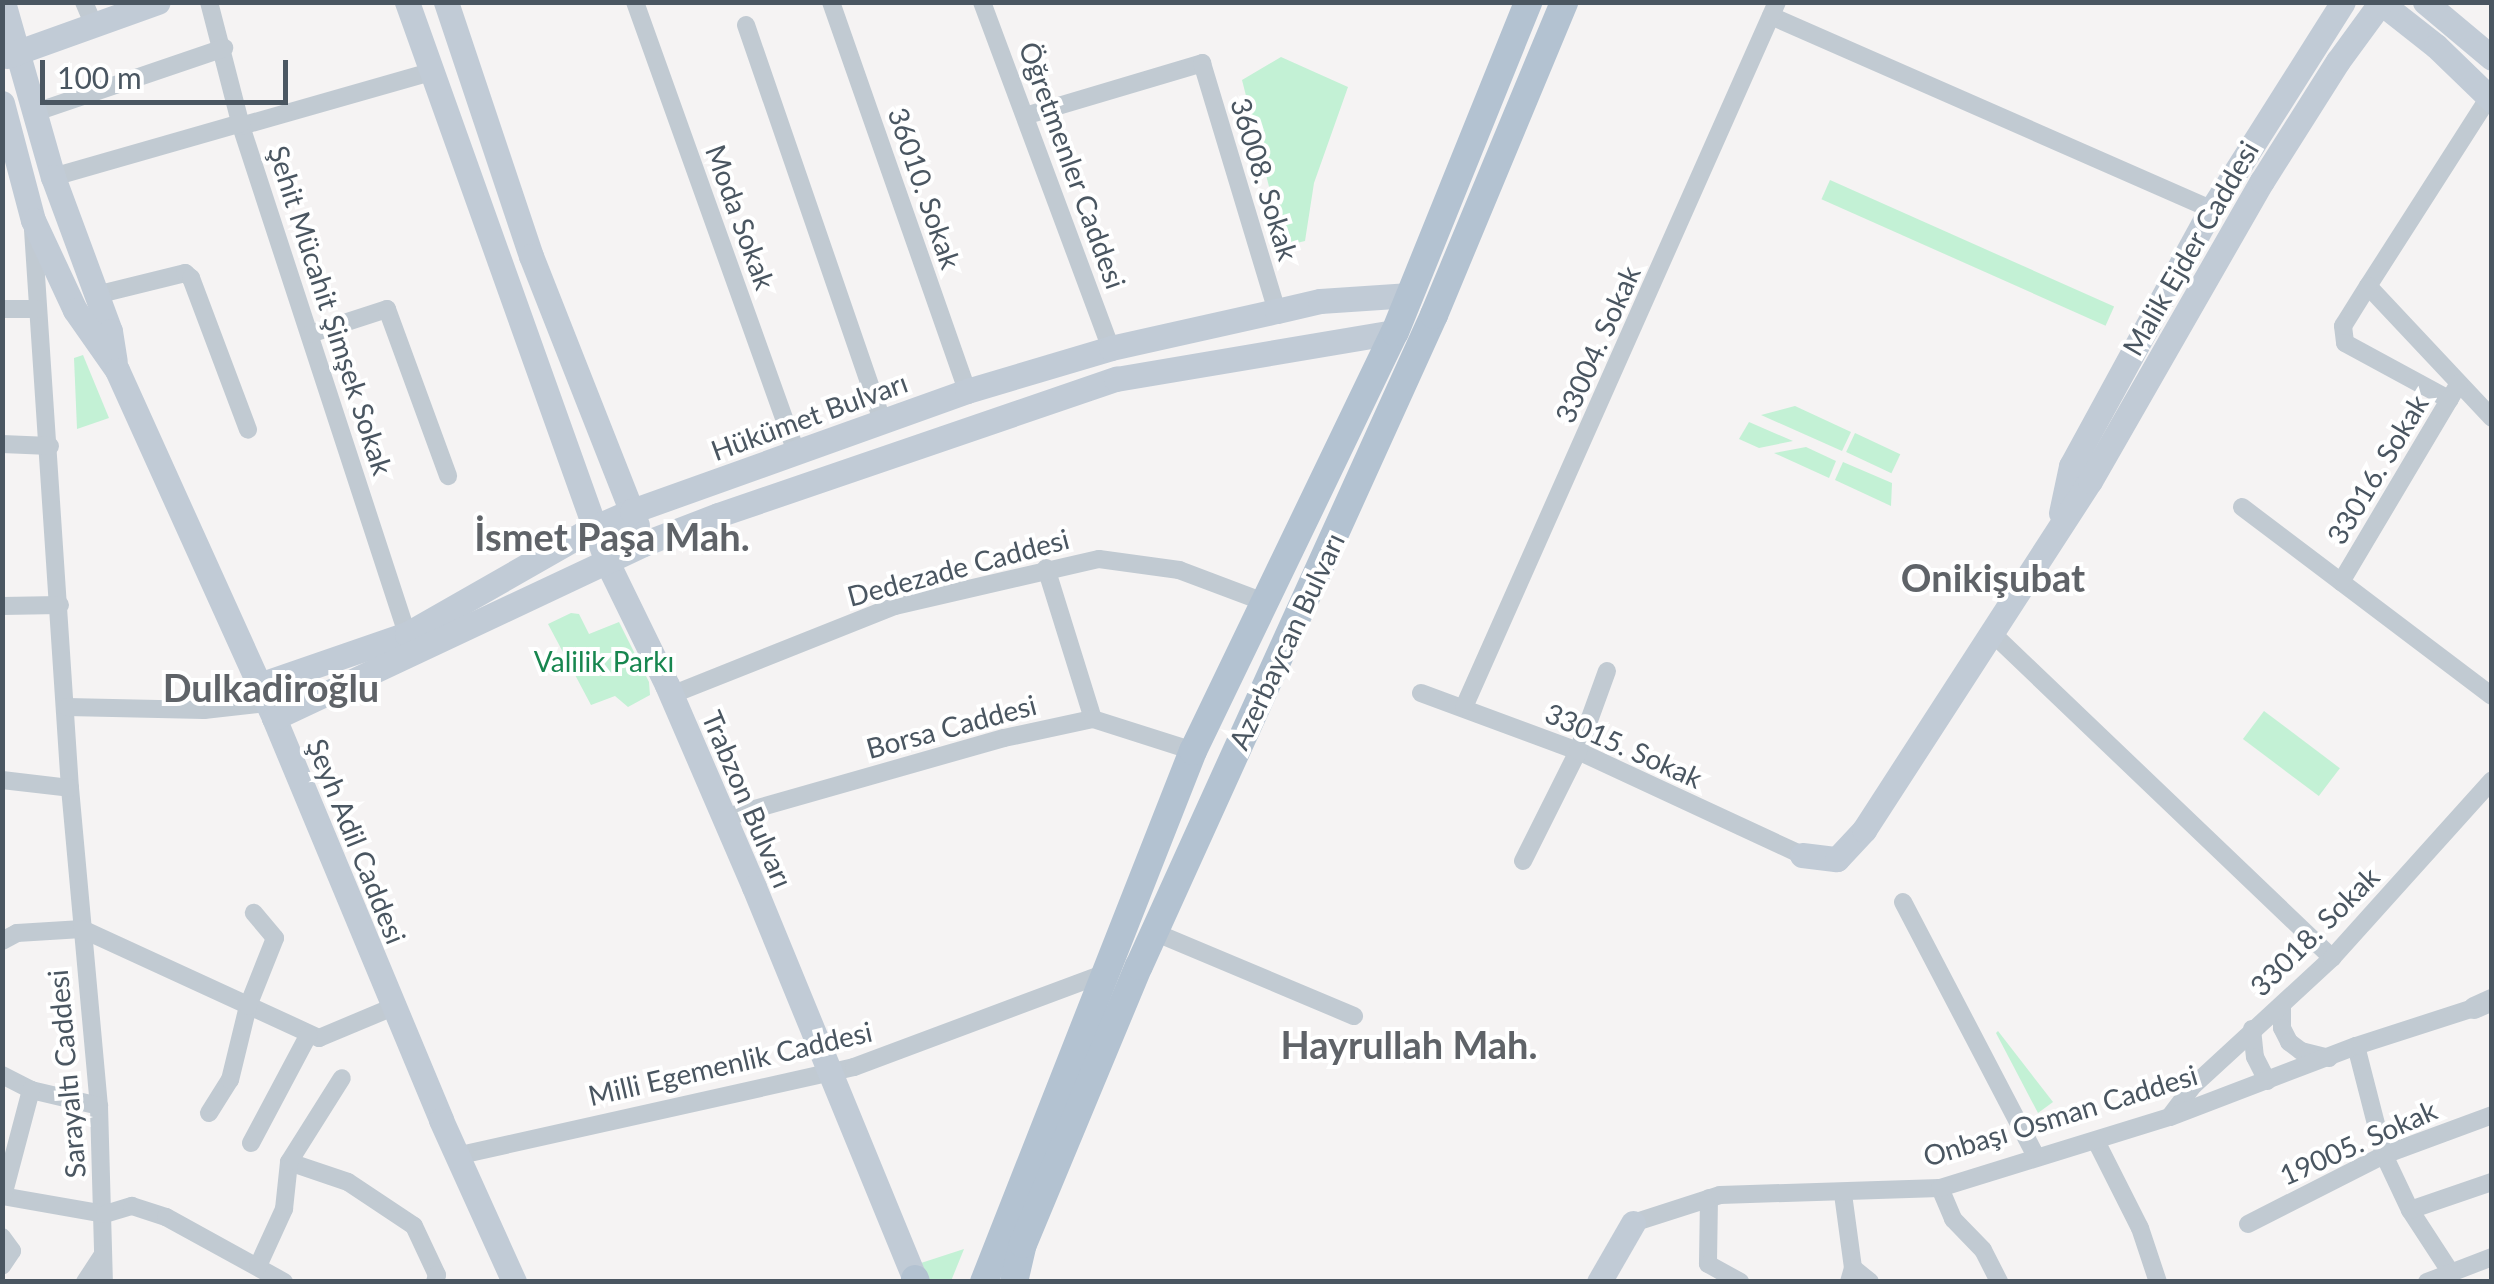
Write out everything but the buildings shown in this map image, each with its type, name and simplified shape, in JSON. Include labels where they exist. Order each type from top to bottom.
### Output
[{"type":"main road","name":"Şeyh Adil Caddesi","points":[[4,2],[12,66],[36,112],[53,177],[96,294],[117,370],[266,702],[456,1156],[514,1282]]},
{"type":"main road","name":"Trabzon Bulvarı","points":[[407,2],[606,562],[723,818],[915,1280]]},
{"type":"main road","name":"Azerbaycan Bulvarı","points":[[984,1282],[1193,751],[1395,332],[1528,2]]},
{"type":"main road","name":"Azerbaycan Bulvarı","points":[[1014,1282],[1023,1244],[1154,932],[1426,332],[1564,2]]},
{"type":"main road","name":"Malik Ejder Caddesi","points":[[2057,527],[2071,466],[2212,210],[2343,2]]},
{"type":"main road","points":[[2380,2],[2436,46],[2490,98]]},
{"type":"main road","name":"Malik Ejder Caddesi","points":[[1802,854],[1837,859],[1864,830],[2090,481],[2262,181],[2380,2]]},
{"type":"main road","points":[[2425,2],[2492,58]]},
{"type":"main road","points":[[12,66],[88,13],[148,4]]},
{"type":"main road","points":[[452,4],[531,256],[644,544]]},
{"type":"main road","name":"Şeyh Adil Caddesi","points":[[2,103],[21,206],[75,310],[117,370]]},
{"type":"main road","name":"Hükümet Bulvarı","points":[[266,702],[407,634],[593,528],[795,450],[968,391],[1111,348],[1320,301],[1410,296]]},
{"type":"main road","points":[[266,702],[644,544],[1116,379],[1395,332]]},
{"type":"main road","points":[[1599,1282],[1633,1222]]},
{"type":"street","name":"Şehit Mücahit Şimşek Sokak","points":[[209,2],[241,124],[407,634]]},
{"type":"street","name":"Moda Sokak","points":[[636,2],[795,450]]},
{"type":"street","name":"36010. Sokak","points":[[832,2],[968,391]]},
{"type":"street","name":"Öğretmenler Caddesi","points":[[982,2],[1028,115],[1111,348]]},
{"type":"street","points":[[1774,9],[2212,210]]},
{"type":"street","name":"33004. Sokak","points":[[1464,707],[1774,9]]},
{"type":"street","points":[[746,25],[882,420]]},
{"type":"street","points":[[36,112],[224,48]]},
{"type":"street","name":"36008. Sokak","points":[[1028,115],[1202,63],[1276,310]]},
{"type":"street","points":[[53,177],[432,72]]},
{"type":"street","points":[[2490,98],[2344,326],[2344,344],[2454,392],[2492,418]]},
{"type":"street","name":"Sarayaltı Caddesi","points":[[21,206],[38,309],[50,446],[70,788],[99,1106],[104,1282]]},
{"type":"street","points":[[96,294],[185,273],[192,278],[248,430]]},
{"type":"street","points":[[2368,286],[2454,392]]},
{"type":"street","points":[[2,310],[38,309]]},
{"type":"street","points":[[310,334],[388,309],[448,476]]},
{"type":"street","name":"33016. Sokak","points":[[2342,582],[2454,392]]},
{"type":"street","points":[[2,444],[50,446]]},
{"type":"street","points":[[2242,506],[2492,696]]},
{"type":"street","name":"Dedezade Caddesi","points":[[670,695],[895,606],[1098,559],[1180,570],[1266,603]]},
{"type":"street","points":[[1046,568],[1093,719]]},
{"type":"street","points":[[2,606],[60,604]]},
{"type":"street","points":[[1991,632],[2332,958]]},
{"type":"street","points":[[1522,861],[1578,751],[1607,670]]},
{"type":"street","name":"33015. Sokak","points":[[1421,694],[1578,751],[1802,854]]},
{"type":"street","points":[[67,708],[204,710],[266,702]]},
{"type":"street","name":"Borsa Caddesi","points":[[723,818],[1004,738],[1093,719],[1193,751]]},
{"type":"street","points":[[2,780],[70,788]]},
{"type":"street","name":"33018. Sokak","points":[[2170,1117],[2194,1085],[2332,958],[2492,780]]},
{"type":"street","points":[[1903,902],[2035,1155]]},
{"type":"street","points":[[209,1113],[230,1080],[248,1006],[275,938],[254,914]]},
{"type":"street","points":[[2,941],[17,933],[82,929],[319,1038],[393,1007]]},
{"type":"street","points":[[1154,932],[1354,1016]]},
{"type":"street","name":"Milli Egemenlik Caddesi","points":[[456,1156],[831,1073],[1109,972]]},
{"type":"street","points":[[1068,987],[1087,996],[1091,1016]]},
{"type":"street","name":"Onbaşı Osman Caddesi","points":[[1633,1222],[1709,1198],[1940,1188],[2035,1155],[2096,1141],[2170,1117],[2356,1046],[2482,1004]]},
{"type":"street","points":[[2282,1005],[2282,1028],[2289,1042],[2302,1051],[2329,1058]]},
{"type":"street","points":[[2252,1029],[2255,1058],[2267,1081]]},
{"type":"street","points":[[251,1143],[309,1034]]},
{"type":"street","points":[[2356,1046],[2384,1155],[2410,1210],[2458,1274]]},
{"type":"street","points":[[2,1075],[31,1090],[99,1106]]},
{"type":"street","points":[[258,1266],[284,1209],[289,1162],[342,1078]]},
{"type":"street","points":[[31,1090],[9,1136],[3,1196],[105,1214],[132,1206],[166,1217],[284,1282]]},
{"type":"street","name":"19005. Sokak","points":[[2248,1224],[2384,1155],[2492,1114]]},
{"type":"street","points":[[2096,1141],[2140,1228],[2158,1282]]},
{"type":"street","points":[[289,1162],[348,1182],[414,1226],[437,1275],[435,1282]]},
{"type":"street","points":[[2410,1210],[2492,1182]]},
{"type":"street","points":[[1940,1188],[1953,1219],[1983,1250],[1999,1282]]},
{"type":"street","points":[[1844,1194],[1851,1275],[1870,1282]]},
{"type":"street","points":[[1709,1198],[1708,1264],[1740,1282]]},
{"type":"street","points":[[2,1237],[12,1251],[2,1266]]},
{"type":"street","points":[[85,1282],[103,1254]]},
{"type":"street","points":[[2427,1282],[2458,1274],[2492,1257]]},
{"type":"green space","points":[[1281,57],[1348,87],[1314,183],[1305,241],[1284,246],[1242,80]]},
{"type":"green space","points":[[1830,180],[2114,306],[2106,326],[1821,199]]},
{"type":"green space","points":[[83,355],[109,418],[77,429],[74,358]]},
{"type":"green space","points":[[1795,406],[1851,432],[1842,451],[1761,415]]},
{"type":"green space","points":[[1749,422],[1793,441],[1759,448],[1739,439]]},
{"type":"green space","points":[[1855,433],[1900,454],[1891,473],[1846,452]]},
{"type":"green space","points":[[1806,447],[1836,461],[1829,478],[1774,453]]},
{"type":"green space","points":[[1843,462],[1892,483],[1891,506],[1835,480]]},
{"type":"green space","name":"Valilik Parkı","points":[[571,613],[579,614],[589,634],[619,622],[649,682],[650,695],[628,707],[615,696],[591,705],[548,624]]},
{"type":"green space","points":[[2264,711],[2340,768],[2319,796],[2243,739]]},
{"type":"green space","points":[[1996,1033],[2053,1102],[2038,1113]]},
{"type":"green space","points":[[964,1249],[951,1281],[927,1281],[921,1263]]},
{"type":"district","name":"İsmet Paşa Mah.","points":[[612,537]]},
{"type":"district","name":"Onikişubat","points":[[1993,578]]},
{"type":"district","name":"Dulkadiroğlu","points":[[271,688]]},
{"type":"district","name":"Hayrullah Mah.","points":[[1409,1045]]}]
